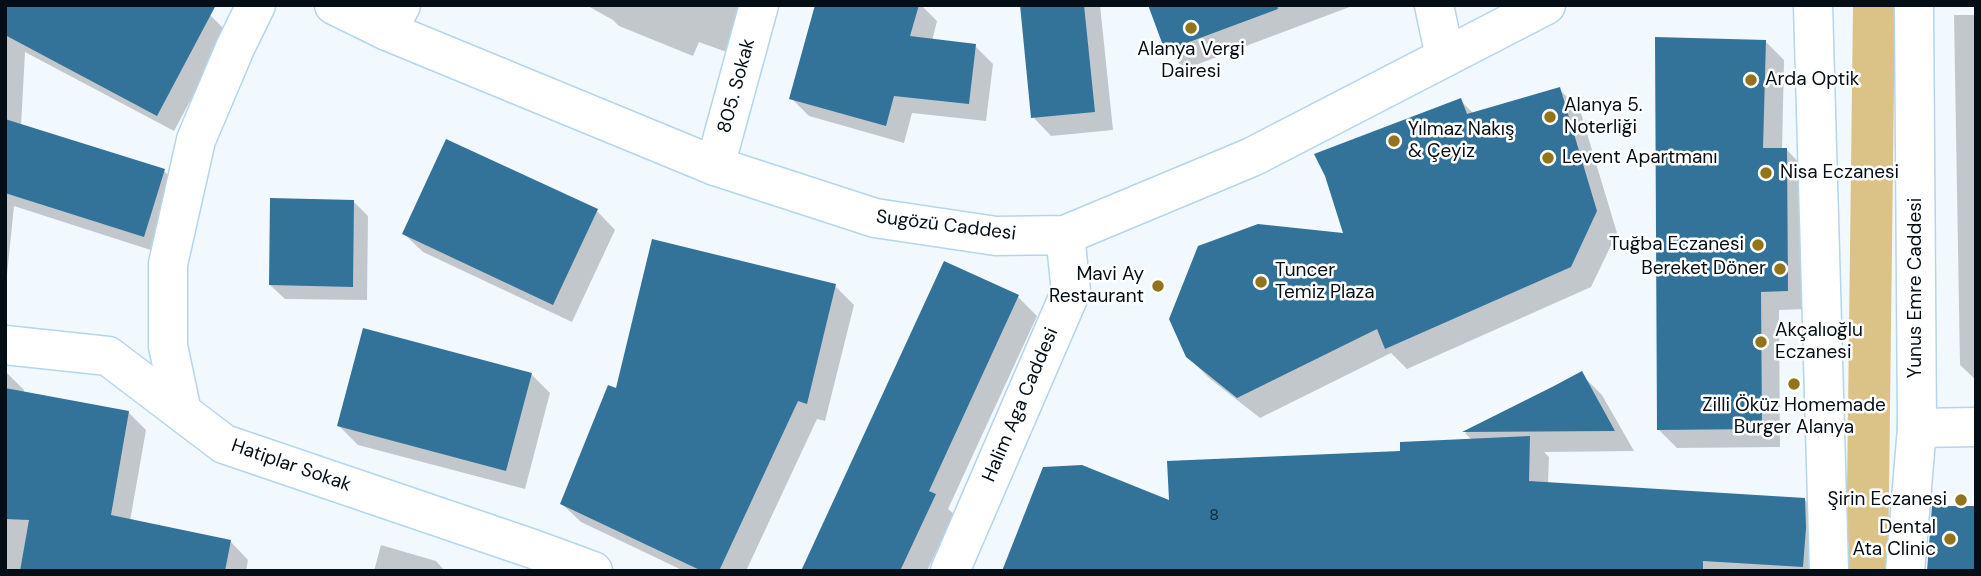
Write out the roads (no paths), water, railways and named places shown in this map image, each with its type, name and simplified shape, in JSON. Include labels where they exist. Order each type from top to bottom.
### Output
[{"type":"street","points":[[182,412],[168,346],[168,264],[196,141],[256,5]]},
{"type":"street","name":"Sugözü Caddesi","points":[[334,5],[394,18],[715,166],[875,218],[996,236],[1065,235],[1252,157],[1546,5]]},
{"type":"street","name":"805. Sokak","points":[[715,166],[759,5]]},
{"type":"street","points":[[1434,5],[1446,57]]},
{"type":"street","points":[[1813,5],[1829,571]]},
{"type":"street","name":"Yunus Emre Caddesi","points":[[1905,571],[1917,428],[1914,5]]},
{"type":"street","name":"Halim Aga Caddesi","points":[[950,571],[1071,291],[1065,235]]},
{"type":"street","name":"Hatiplar Sokak","points":[[5,345],[108,356],[224,444],[593,571]]},
{"type":"street","points":[[1917,428],[1976,428]]},
{"type":"place","name":"Alanya Vergi Dairesi","points":[[1191,28]]},
{"type":"place","name":"Arda Optik","points":[[1751,80]]},
{"type":"place","name":"Alanya 5. Noterliği","points":[[1550,117]]},
{"type":"place","name":"Yılmaz Nakış & Çeyiz","points":[[1394,141]]},
{"type":"place","name":"Levent Apartmanı","points":[[1548,158]]},
{"type":"place","name":"Nisa Eczanesi","points":[[1766,173]]},
{"type":"place","name":"Tuğba Eczanesi","points":[[1758,245]]},
{"type":"place","name":"Bereket Döner","points":[[1780,269]]},
{"type":"place","name":"Tuncer Temiz Plaza","points":[[1261,282]]},
{"type":"place","name":"Mavi Ay Restaurant","points":[[1158,286]]},
{"type":"place","name":"Akçalıoğlu Eczanesi","points":[[1761,342]]},
{"type":"place","name":"Zilli Öküz Homemade Burger Alanya","points":[[1794,384]]},
{"type":"place","name":"Şirin Eczanesi","points":[[1961,500]]},
{"type":"place","name":"Dental Ata Clinic","points":[[1950,539]]}]
